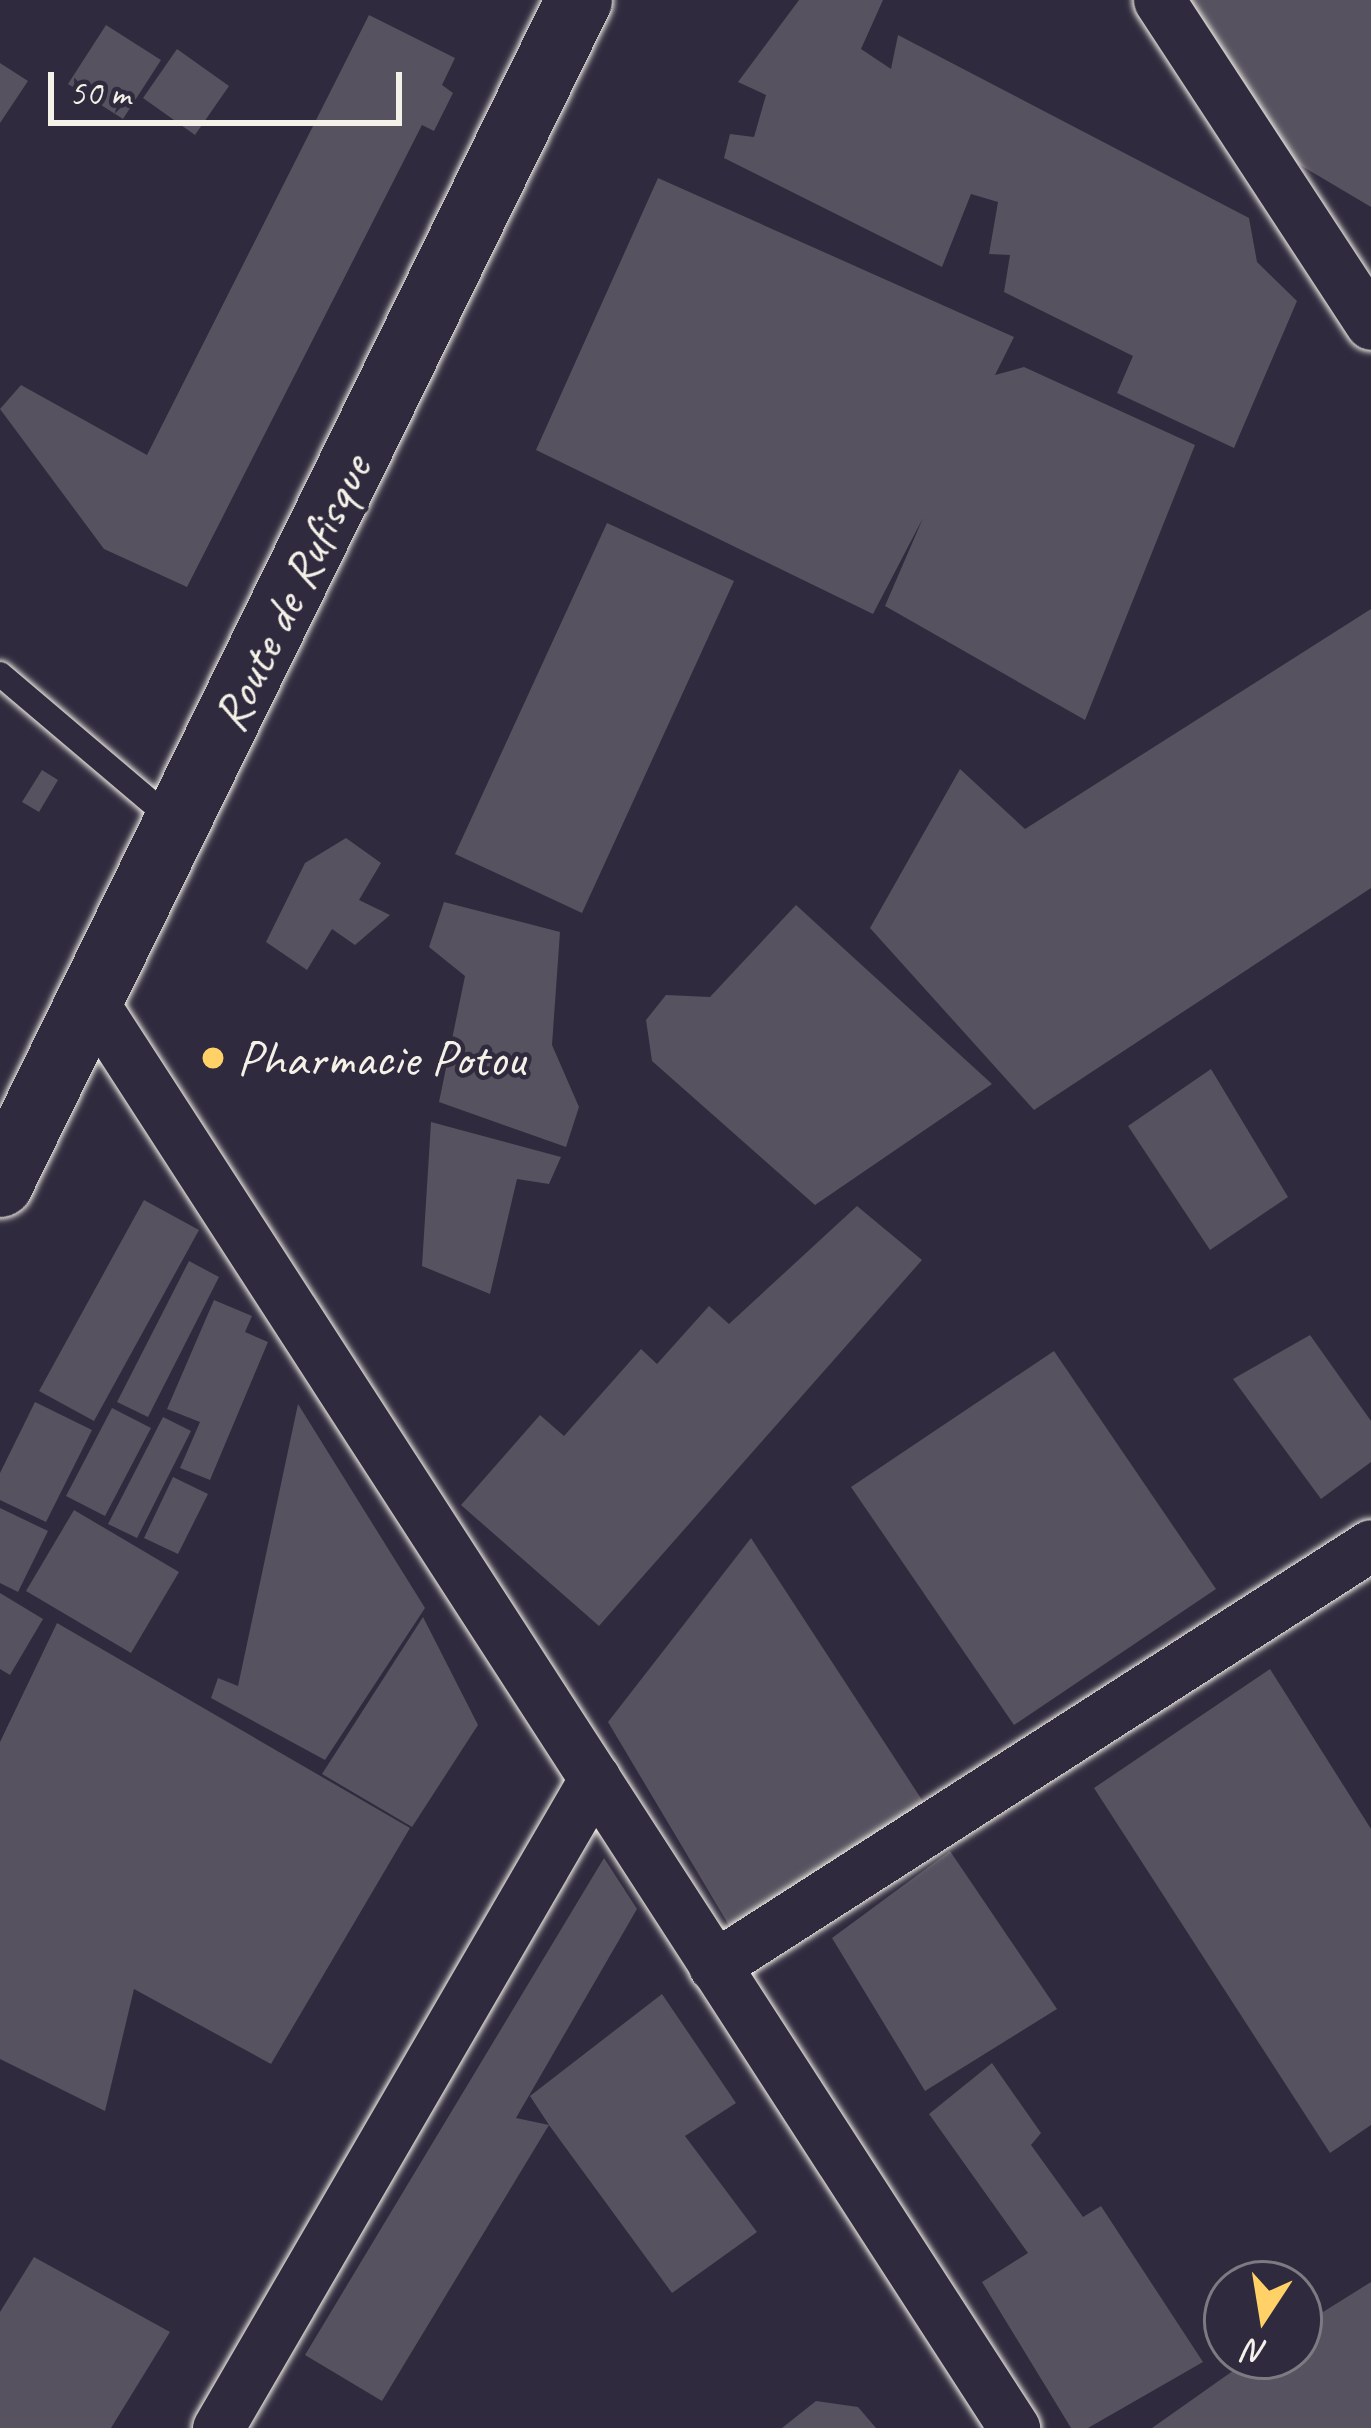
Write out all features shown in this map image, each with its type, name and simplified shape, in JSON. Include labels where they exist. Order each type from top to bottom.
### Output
[{"type":"main road","name":"Route de Rufisque","points":[[0,1184],[93,1003],[579,0]]},
{"type":"street","points":[[1159,0],[1371,324]]},
{"type":"street","points":[[93,1003],[1015,2428]]},
{"type":"street","points":[[714,1966],[1371,1545]]},
{"type":"street","points":[[218,2428],[595,1778]]},
{"type":"lane","points":[[0,674],[178,826]]},
{"type":"building","points":[[799,0],[883,0],[861,49],[891,69],[898,35],[1249,218],[1257,262],[1297,301],[1234,448],[1117,393],[1133,356],[1004,292],[1010,255],[989,254],[998,202],[971,194],[942,267],[724,158],[730,134],[754,137],[766,95],[738,82]]},
{"type":"building","points":[[1188,0],[1371,0],[1371,207],[1290,159]]},
{"type":"building","points":[[369,15],[455,58],[442,85],[453,93],[434,131],[422,125],[187,587],[104,549],[0,409],[21,385],[147,455]]},
{"type":"building","points":[[106,25],[161,60],[123,119],[68,84]]},
{"type":"building","points":[[177,49],[229,86],[195,135],[143,98]]},
{"type":"building","points":[[0,63],[28,81],[0,123]]},
{"type":"building","points":[[658,178],[1014,337],[995,375],[1024,367],[1195,445],[1085,720],[885,606],[923,518],[873,614],[536,450]]},
{"type":"building","points":[[607,523],[734,581],[582,913],[455,854]]},
{"type":"building","points":[[1371,609],[1371,888],[1034,1110],[870,928],[960,769],[1025,829]]},
{"type":"building","points":[[42,770],[58,780],[39,812],[22,802]]},
{"type":"building","points":[[346,838],[381,863],[359,900],[390,915],[355,945],[332,929],[307,970],[266,942],[305,863]]},
{"type":"building","points":[[444,902],[560,932],[552,1045],[579,1107],[566,1147],[439,1102],[465,976],[429,947]]},
{"type":"building","points":[[796,905],[992,1084],[815,1205],[652,1061],[646,1020],[666,995],[710,997]]},
{"type":"building","points":[[1211,1069],[1288,1197],[1210,1250],[1128,1126]]},
{"type":"building","points":[[431,1122],[561,1157],[549,1184],[517,1179],[490,1294],[422,1266]]},
{"type":"building","points":[[144,1200],[199,1230],[94,1421],[39,1391]]},
{"type":"building","points":[[857,1206],[922,1260],[599,1626],[461,1505],[540,1415],[564,1436],[641,1349],[657,1364],[709,1306],[729,1324]]},
{"type":"building","points":[[189,1261],[219,1277],[148,1417],[117,1402]]},
{"type":"building","points":[[214,1300],[252,1316],[245,1332],[268,1342],[210,1480],[180,1468],[200,1422],[167,1409]]},
{"type":"building","points":[[1310,1335],[1371,1421],[1371,1462],[1321,1499],[1233,1379]]},
{"type":"building","points":[[1054,1351],[1216,1589],[1014,1725],[851,1487]]},
{"type":"building","points":[[35,1402],[92,1430],[46,1522],[0,1500],[0,1473]]},
{"type":"building","points":[[298,1404],[425,1608],[325,1760],[211,1698],[218,1678],[238,1686]]},
{"type":"building","points":[[112,1408],[151,1428],[105,1516],[66,1496]]},
{"type":"building","points":[[163,1417],[191,1431],[137,1538],[108,1524]]},
{"type":"building","points":[[173,1477],[208,1494],[178,1554],[144,1538]]},
{"type":"building","points":[[0,1508],[48,1531],[18,1592],[0,1583]]},
{"type":"building","points":[[74,1510],[179,1572],[131,1653],[26,1591]]},
{"type":"building","points":[[751,1538],[924,1803],[730,1927],[608,1722]]},
{"type":"building","points":[[0,1593],[43,1619],[10,1675],[0,1669]]},
{"type":"building","points":[[423,1617],[478,1725],[412,1827],[322,1774]]},
{"type":"building","points":[[57,1623],[410,1828],[271,2064],[134,1989],[105,2111],[0,2059],[0,1742]]},
{"type":"building","points":[[1270,1669],[1371,1829],[1371,2125],[1330,2153],[1094,1788]]},
{"type":"building","points":[[950,1851],[1057,2009],[925,2091],[832,1938]]},
{"type":"building","points":[[604,1858],[637,1909],[516,2118],[549,2125],[382,2401],[305,2355]]},
{"type":"building","points":[[662,1994],[736,2103],[685,2136],[757,2232],[672,2293],[530,2096]]},
{"type":"building","points":[[992,2063],[1041,2133],[1031,2145],[1083,2217],[1101,2206],[1203,2362],[1088,2428],[1071,2428],[982,2282],[1028,2253],[929,2114]]},
{"type":"building","points":[[34,2257],[170,2332],[111,2428],[0,2428],[0,2312]]},
{"type":"building","points":[[1371,2282],[1371,2428],[1152,2428],[1220,2380],[1323,2380],[1323,2312]]},
{"type":"building","points":[[816,2401],[858,2407],[876,2428],[782,2428]]},
{"type":"place","name":"Pharmacie Potou","points":[[213,1058]]}]
